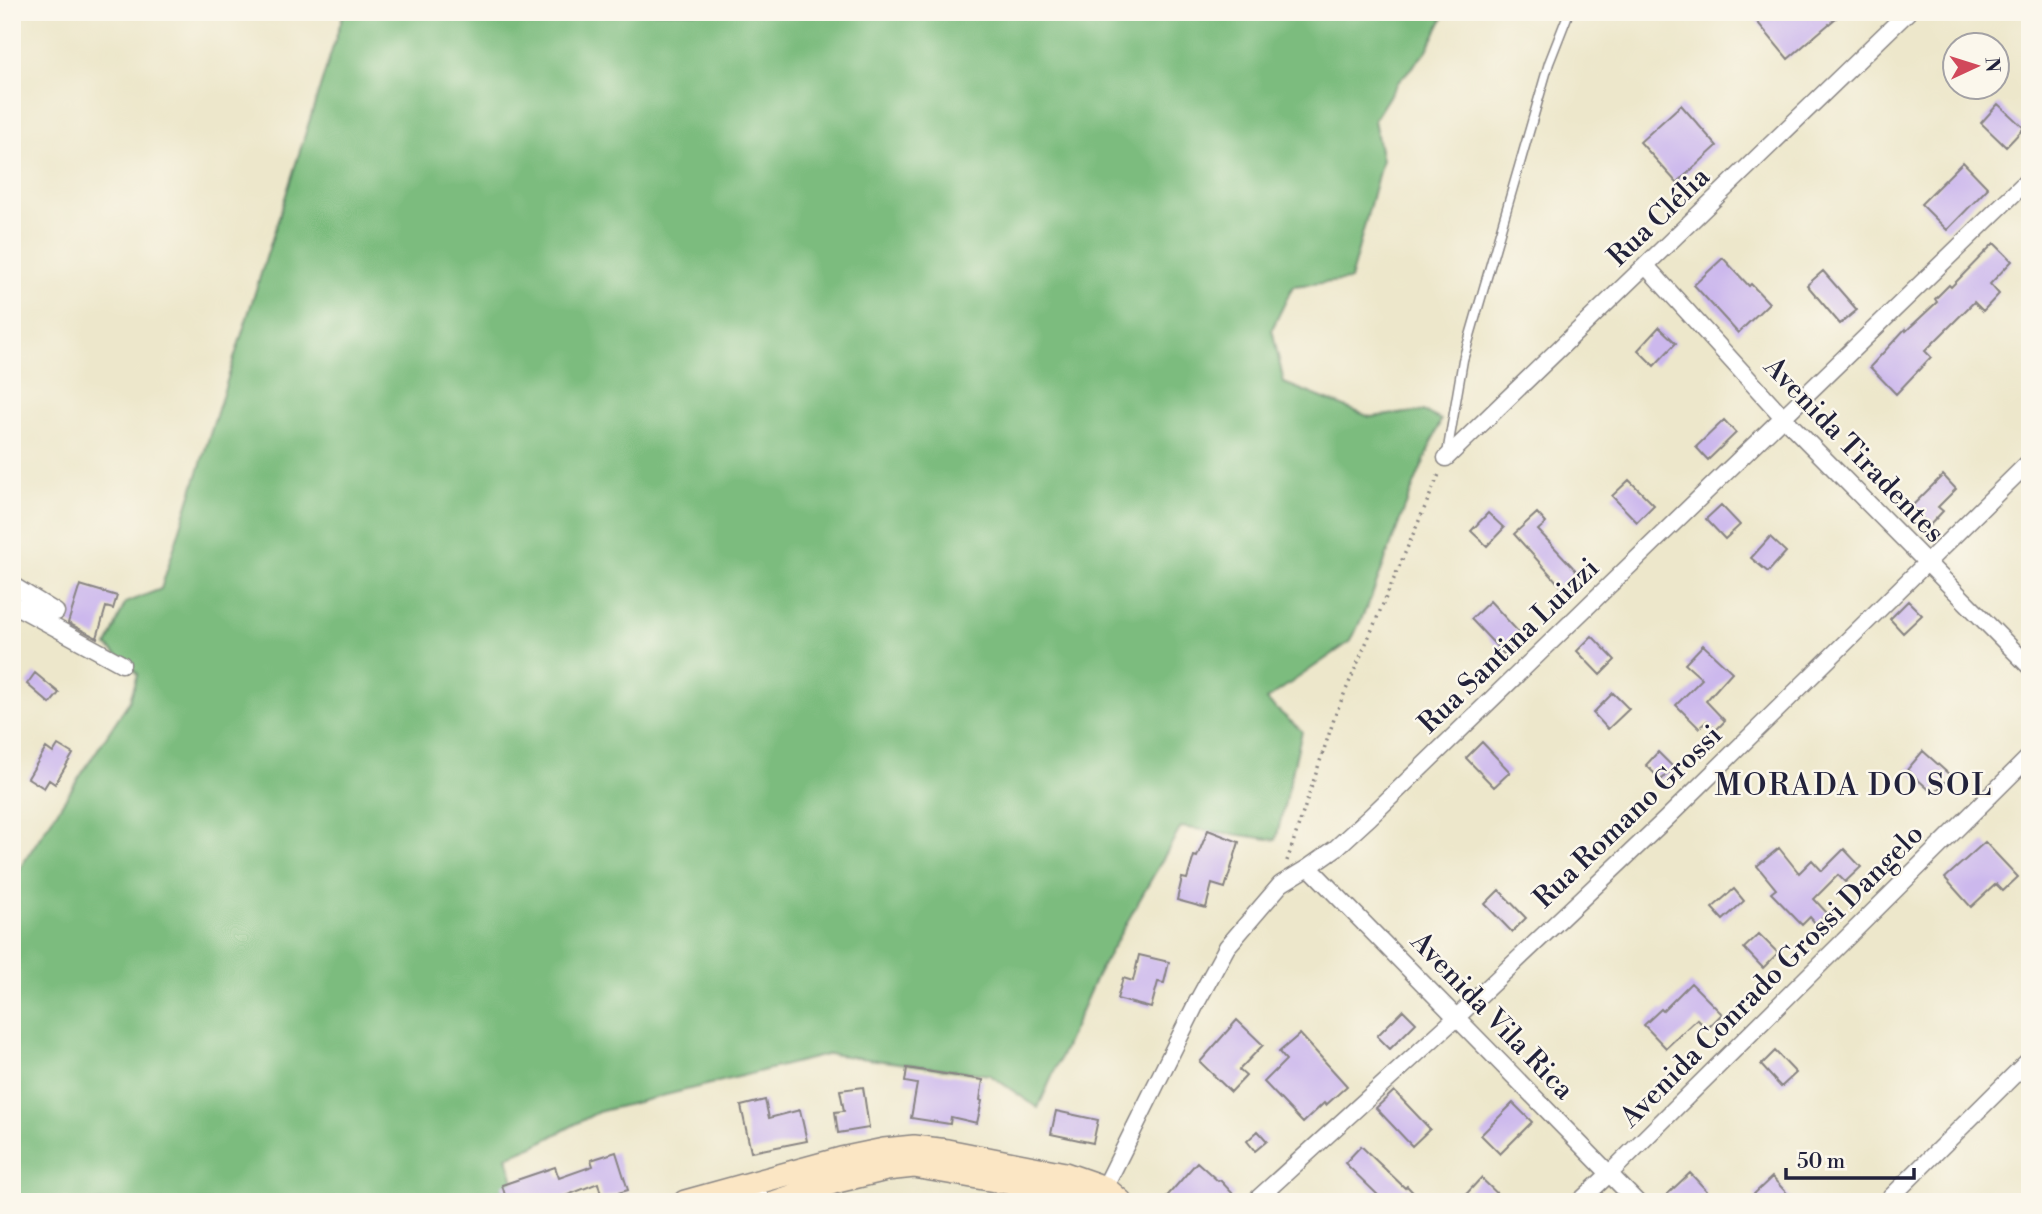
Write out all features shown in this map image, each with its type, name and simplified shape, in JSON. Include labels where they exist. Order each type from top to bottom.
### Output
[{"type":"street","name":"Rua Clélia","points":[[1446,458],[1908,12]]},
{"type":"street","name":"Rua Santina Luizzi","points":[[1104,1198],[1197,1002],[1227,947],[1280,884],[1336,848],[1370,817],[2030,178]]},
{"type":"street","name":"Avenida Tiradentes","points":[[1646,266],[1783,417],[2030,667]]},
{"type":"street","name":"Rua Romano Grossi","points":[[1254,1202],[1457,1017],[1666,819],[1925,561],[2030,461]]},
{"type":"street","points":[[12,585],[56,612]]},
{"type":"street","points":[[12,604],[122,664]]},
{"type":"street","name":"Avenida Conrado Grossi Dangelo","points":[[1579,1202],[2030,756]]},
{"type":"street","name":"Avenida Vila Rica","points":[[1309,867],[1637,1202]]},
{"type":"street","points":[[1886,1202],[2030,1059]]},
{"type":"street","points":[[685,1202],[757,1192],[841,1159],[914,1147],[1065,1174],[1104,1198]]},
{"type":"street","points":[[776,1202],[837,1181],[886,1169],[914,1166],[1104,1198]]},
{"type":"lane","points":[[1446,458],[1463,360],[1549,63],[1569,12]]},
{"type":"path","points":[[1280,884],[1336,713],[1446,458]]},
{"type":"green space","points":[[344,12],[1446,12],[1426,52],[1398,82],[1374,120],[1382,160],[1350,280],[1293,286],[1272,329],[1284,383],[1370,417],[1423,411],[1441,420],[1371,598],[1351,641],[1266,700],[1302,731],[1276,840],[1181,827],[1097,975],[1038,1108],[990,1075],[830,1054],[598,1112],[507,1157],[516,1188],[482,1202],[12,1202],[12,880],[130,700],[138,674],[107,646],[125,603],[161,589]]},
{"type":"building","points":[[1749,12],[1843,12],[1788,59]]},
{"type":"building","points":[[1998,104],[2024,128],[2006,147],[1981,123]]},
{"type":"building","points":[[1681,105],[1717,146],[1677,183],[1640,142]]},
{"type":"building","points":[[1963,162],[1988,188],[1947,230],[1921,204]]},
{"type":"building","points":[[1994,243],[2012,261],[1990,284],[1999,294],[1983,311],[1974,302],[1925,351],[1931,357],[1896,394],[1870,367],[1905,329],[1906,331],[1937,302],[1935,299],[1949,285],[1951,287]]},
{"type":"building","points":[[1723,258],[1769,303],[1738,333],[1694,285]]},
{"type":"building","points":[[1823,271],[1857,310],[1840,324],[1807,285]]},
{"type":"building","points":[[1659,327],[1676,343],[1654,366],[1638,350]]},
{"type":"building","points":[[1724,420],[1736,433],[1708,460],[1696,447]]},
{"type":"building","points":[[1943,475],[1956,489],[1938,507],[1943,511],[1930,525],[1910,508]]},
{"type":"building","points":[[1629,480],[1654,505],[1637,522],[1612,496]]},
{"type":"building","points":[[1721,505],[1740,525],[1725,539],[1706,519]]},
{"type":"building","points":[[1488,513],[1504,528],[1487,546],[1471,531]]},
{"type":"building","points":[[1537,513],[1546,523],[1538,530],[1583,578],[1567,593],[1514,534]]},
{"type":"building","points":[[1770,537],[1786,552],[1768,572],[1751,558]]},
{"type":"building","points":[[80,585],[117,596],[113,609],[106,607],[97,638],[68,623]]},
{"type":"building","points":[[1490,601],[1523,637],[1504,654],[1471,619]]},
{"type":"building","points":[[1908,601],[1922,615],[1903,633],[1890,619]]},
{"type":"building","points":[[1592,636],[1615,660],[1600,675],[1577,651]]},
{"type":"building","points":[[1703,645],[1732,672],[1706,701],[1725,721],[1716,730],[1707,721],[1699,728],[1676,705],[1702,679],[1685,664]]},
{"type":"building","points":[[35,673],[59,693],[50,704],[27,684]]},
{"type":"building","points":[[1613,693],[1629,709],[1608,729],[1593,713]]},
{"type":"building","points":[[1482,742],[1510,772],[1494,787],[1466,758]]},
{"type":"building","points":[[58,745],[73,754],[55,784],[49,780],[44,788],[28,778],[46,748],[53,753]]},
{"type":"building","points":[[1923,751],[1951,776],[1934,794],[1907,770]]},
{"type":"building","points":[[1658,752],[1674,768],[1661,780],[1646,765]]},
{"type":"building","points":[[1208,830],[1239,842],[1225,888],[1212,884],[1206,908],[1177,900],[1182,878],[1187,879],[1194,856],[1197,857]]},
{"type":"building","points":[[1985,842],[2018,877],[2003,891],[1996,884],[1971,907],[1945,878]]},
{"type":"building","points":[[1779,848],[1799,873],[1812,860],[1822,871],[1844,849],[1861,867],[1845,882],[1838,875],[1814,899],[1827,913],[1816,924],[1810,917],[1802,925],[1771,893],[1776,889],[1757,866]]},
{"type":"building","points":[[1734,889],[1744,901],[1723,920],[1712,908]]},
{"type":"building","points":[[1499,890],[1526,918],[1512,932],[1485,904]]},
{"type":"building","points":[[1759,934],[1778,953],[1763,968],[1744,948]]},
{"type":"building","points":[[1139,955],[1169,962],[1164,983],[1158,982],[1151,1008],[1117,999],[1123,978],[1133,981]]},
{"type":"building","points":[[1691,983],[1722,1014],[1707,1029],[1697,1019],[1666,1048],[1644,1025],[1661,1009],[1663,1011]]},
{"type":"building","points":[[1403,1010],[1416,1023],[1390,1049],[1377,1036]]},
{"type":"building","points":[[1237,1020],[1263,1045],[1239,1070],[1246,1076],[1231,1092],[1200,1062]]},
{"type":"building","points":[[1300,1034],[1347,1086],[1303,1123],[1264,1082],[1286,1060],[1279,1052]]},
{"type":"building","points":[[1775,1051],[1796,1073],[1781,1087],[1761,1065]]},
{"type":"building","points":[[907,1068],[983,1080],[977,1123],[951,1117],[950,1124],[911,1118],[917,1084],[905,1082]]},
{"type":"building","points":[[863,1087],[869,1128],[838,1133],[835,1112],[844,1111],[840,1090]]},
{"type":"building","points":[[1394,1091],[1430,1129],[1412,1146],[1376,1108]]},
{"type":"building","points":[[765,1100],[769,1118],[800,1110],[807,1141],[751,1152],[741,1106]]},
{"type":"building","points":[[1513,1103],[1532,1122],[1500,1154],[1481,1135]]},
{"type":"building","points":[[1056,1111],[1098,1120],[1093,1143],[1051,1134]]},
{"type":"building","points":[[1258,1131],[1267,1141],[1255,1151],[1247,1141]]},
{"type":"building","points":[[1361,1146],[1422,1202],[1385,1202],[1345,1163]]},
{"type":"building","points":[[616,1152],[628,1190],[602,1198],[598,1183],[565,1196],[567,1202],[507,1202],[502,1185],[555,1167],[559,1178],[593,1166],[591,1160]]},
{"type":"building","points":[[1197,1162],[1234,1195],[1227,1202],[1162,1202]]},
{"type":"building","points":[[1690,1173],[1707,1191],[1696,1202],[1659,1202]]},
{"type":"building","points":[[1772,1177],[1795,1202],[1761,1202],[1754,1194]]},
{"type":"building","points":[[1481,1178],[1506,1202],[1459,1202]]},
{"type":"district","name":"MORADA DO SOL","points":[[1854,786]]}]
